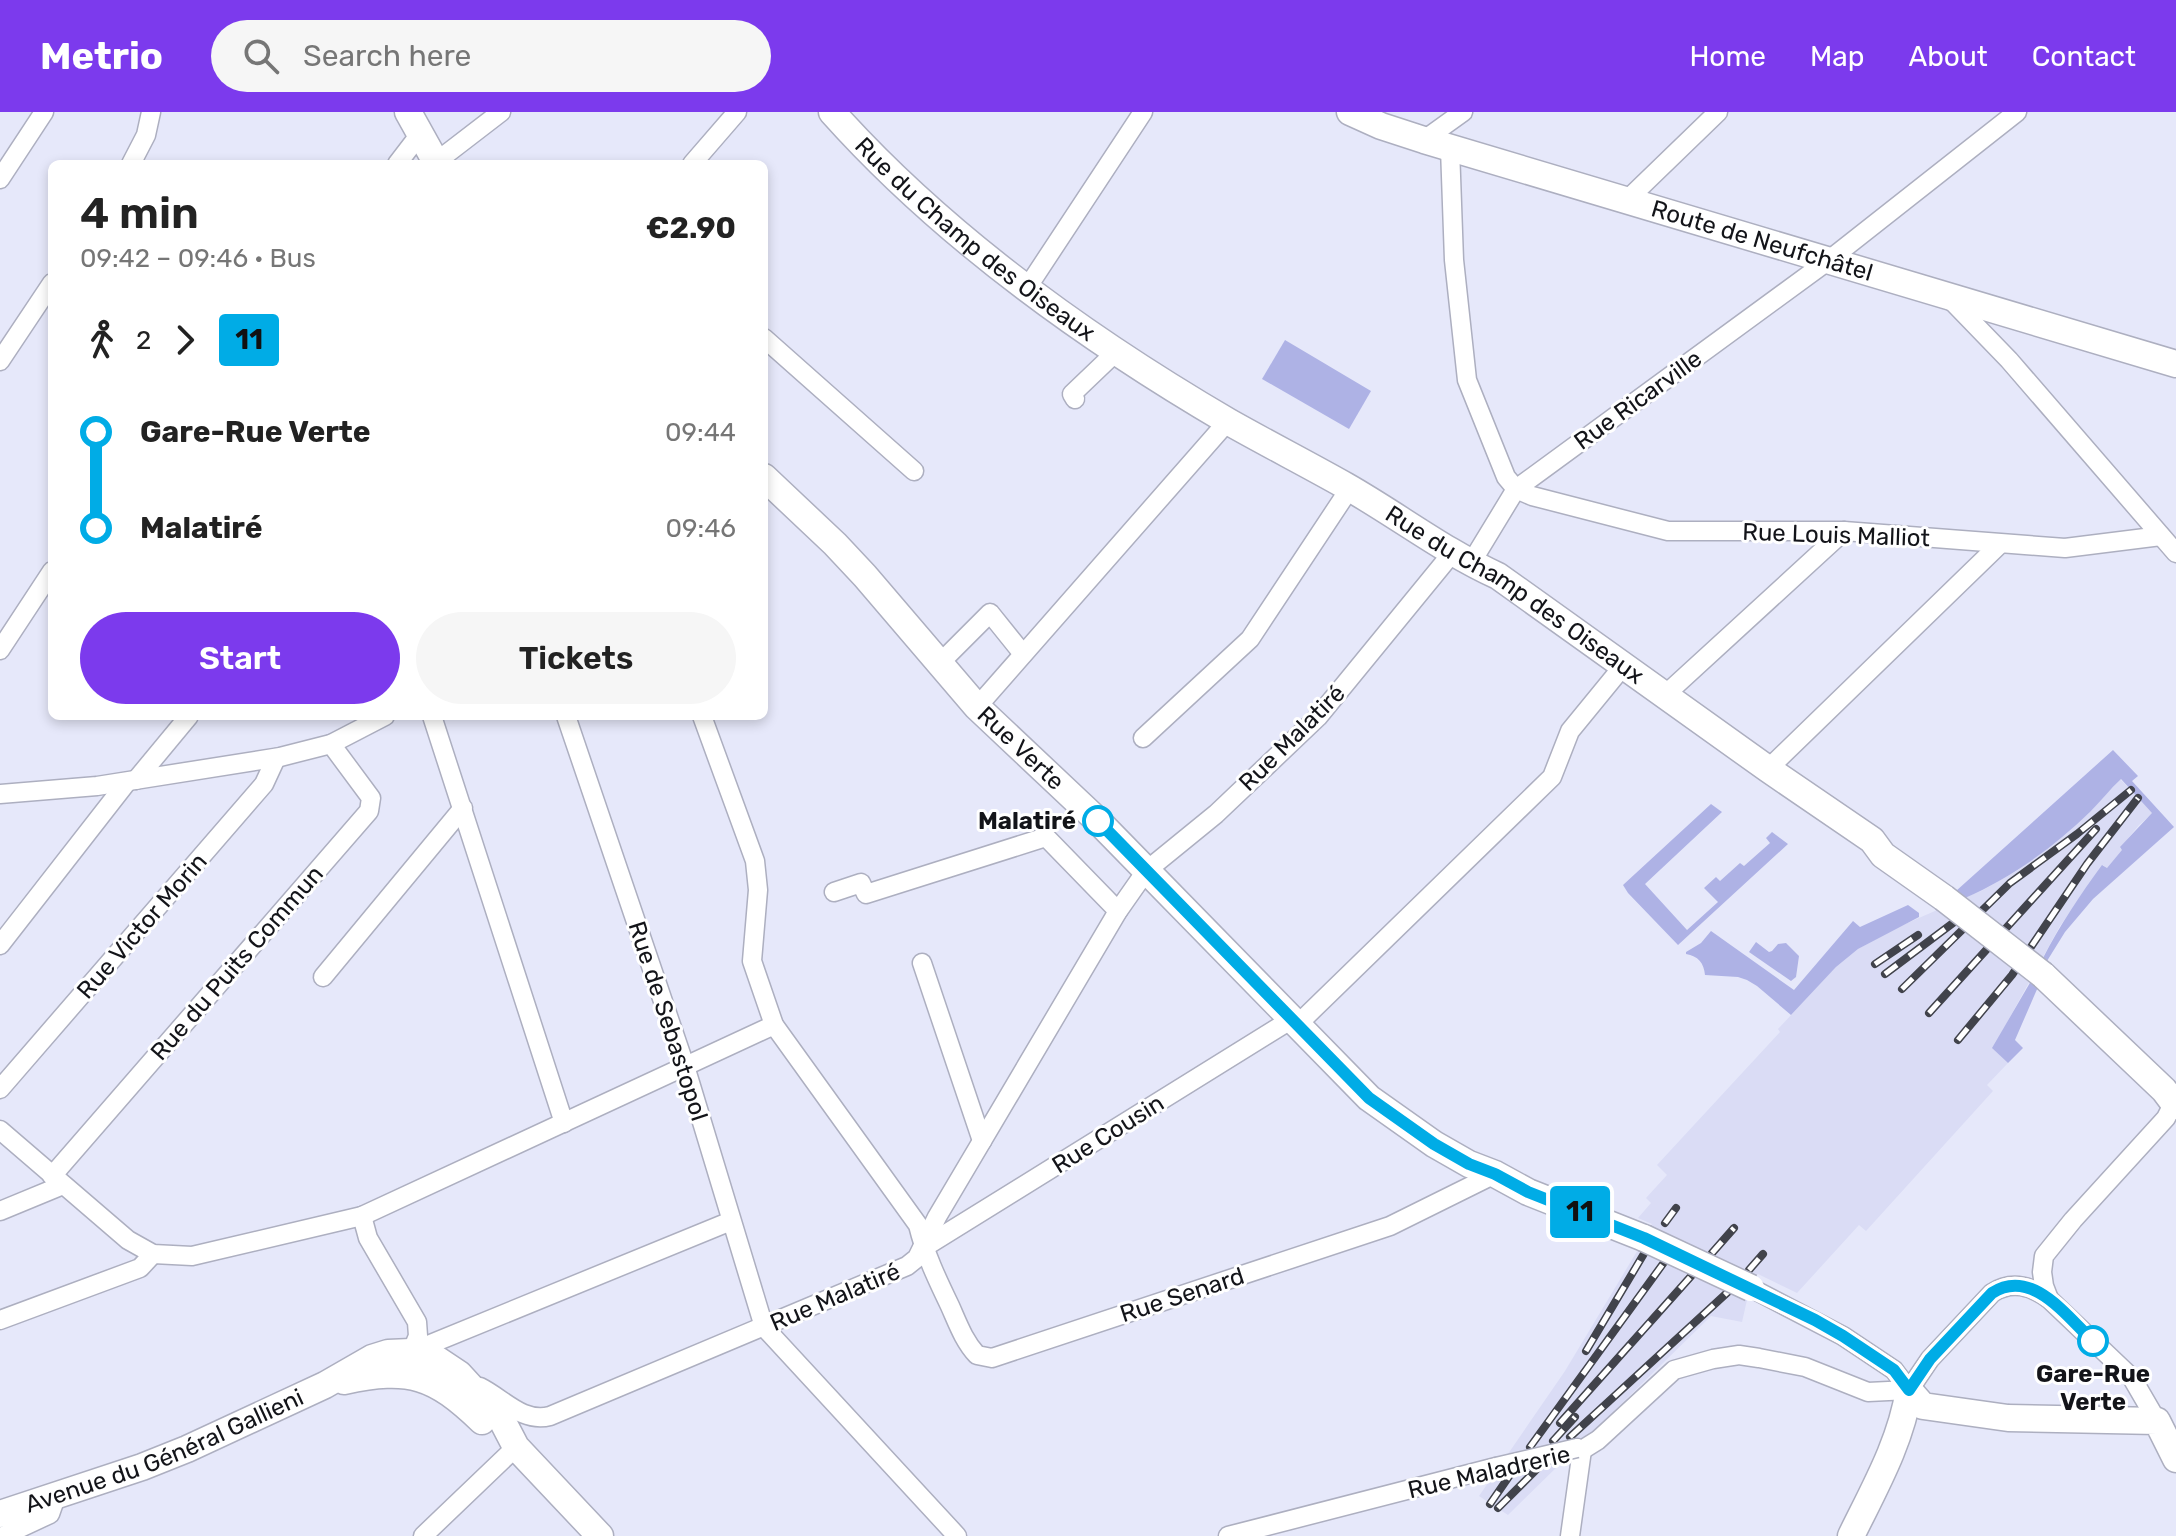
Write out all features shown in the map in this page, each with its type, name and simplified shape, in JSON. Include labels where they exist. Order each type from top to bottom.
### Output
[{"type":"street","points":[[0,179],[44,112]]},
{"type":"street","points":[[140,160],[151,112]]},
{"type":"street","points":[[440,160],[501,112]]},
{"type":"street","points":[[695,160],[737,112]]},
{"type":"street","name":"Rue du Champ des Oiseaux","points":[[832,112],[911,192],[1027,288],[1117,351],[1228,421],[1350,488],[1498,576],[1872,840],[1883,855],[2043,975],[2164,1090],[2175,1105]]},
{"type":"street","points":[[1027,288],[1143,112]]},
{"type":"street","name":"Route de Neufchâtel","points":[[1352,112],[1381,126],[1450,148],[2176,364]]},
{"type":"street","points":[[1424,140],[1463,112]]},
{"type":"street","points":[[1627,200],[1718,112]]},
{"type":"street","name":"Rue Ricarville","points":[[1462,557],[1516,489],[1829,260],[2017,112]]},
{"type":"street","points":[[414,123],[434,160]]},
{"type":"street","points":[[399,160],[414,123]]},
{"type":"street","points":[[1450,148],[1454,260],[1467,380],[1506,477],[1516,489]]},
{"type":"street","points":[[0,361],[48,293]]},
{"type":"street","points":[[1949,297],[2009,360],[2176,553]]},
{"type":"street","points":[[768,344],[914,471]]},
{"type":"street","points":[[1075,399],[1072,394],[1117,351]]},
{"type":"street","points":[[977,707],[1228,421]]},
{"type":"street","points":[[1143,738],[1250,639],[1350,488]]},
{"type":"street","name":"Rue Louis Malliot","points":[[1516,489],[1532,496],[1668,531],[1844,531],[2065,548],[2161,536]]},
{"type":"street","name":"Rue Verte","points":[[774,500],[835,544],[977,707],[1070,794],[1369,1098],[1434,1144],[1469,1164],[1528,1192],[1644,1238],[1751,1288]]},
{"type":"street","points":[[1665,695],[1844,531]]},
{"type":"street","points":[[1768,769],[2000,544]]},
{"type":"street","name":"Rue Malatiré","points":[[460,1390],[479,1387],[527,1416],[538,1419],[764,1327],[907,1266],[917,1258],[937,1217],[1118,911],[1146,871],[1216,814],[1318,717],[1462,557]]},
{"type":"street","points":[[0,650],[48,577]]},
{"type":"street","points":[[940,663],[990,613],[1023,654]]},
{"type":"street","name":"Rue Cousin","points":[[923,1248],[1295,1022],[1552,777],[1570,731],[1624,665]]},
{"type":"street","points":[[0,945],[131,781],[185,720]]},
{"type":"street","points":[[0,794],[131,781],[276,758],[331,744],[377,720]]},
{"type":"street","points":[[433,720],[564,1123]]},
{"type":"street","name":"Rue de Sebastopol","points":[[567,720],[685,1066],[764,1327]]},
{"type":"street","name":"Rue Senard","points":[[703,720],[755,861],[758,890],[752,961],[774,1025],[918,1225],[923,1248],[968,1345],[977,1355],[992,1358],[1390,1226],[1495,1174]]},
{"type":"street","name":"Rue du Puits Commun","points":[[57,1180],[217,986],[369,811],[371,798],[331,744]]},
{"type":"street","name":"Rue Victor Morin","points":[[0,1089],[264,784],[276,758]]},
{"type":"street","points":[[323,977],[463,808]]},
{"type":"street","points":[[834,892],[861,883],[866,894],[1046,837],[1118,911]]},
{"type":"street","points":[[922,963],[982,1141]]},
{"type":"street","points":[[0,1130],[128,1240],[153,1254],[192,1256],[362,1216],[774,1025]]},
{"type":"street","points":[[2049,1299],[2044,1286],[2042,1262],[2051,1247],[2175,1105]]},
{"type":"street","points":[[0,1211],[57,1180]]},
{"type":"street","points":[[362,1216],[368,1238],[417,1322],[418,1336],[408,1364]]},
{"type":"street","points":[[408,1364],[731,1221]]},
{"type":"street","points":[[0,1320],[140,1268],[153,1254]]},
{"type":"street","points":[[1851,1536],[1886,1464],[1905,1415],[1909,1390],[1930,1359],[1992,1293],[2005,1287],[2021,1285],[2049,1299],[2132,1378],[2176,1459]]},
{"type":"street","points":[[1751,1288],[1843,1336],[1894,1370],[1923,1406],[2008,1418],[2157,1421]]},
{"type":"street","points":[[764,1327],[957,1536]]},
{"type":"street","name":"Avenue du Général Gallieni","points":[[0,1514],[187,1449],[325,1385],[372,1358],[388,1353],[408,1364]]},
{"type":"street","name":"Rue Maladrerie","points":[[1228,1536],[1496,1467],[1580,1449],[1598,1440],[1674,1370],[1713,1359],[1739,1355],[1805,1367],[1868,1392],[1909,1390]]},
{"type":"street","points":[[408,1364],[435,1358],[459,1374],[460,1390],[503,1422],[516,1447],[600,1536]]},
{"type":"street","points":[[423,1536],[516,1447]]},
{"type":"street","points":[[1570,1536],[1580,1449]]},
{"type":"street","points":[[3,1536],[50,1514],[57,1494]]},
{"type":"shaded area","points":[[1285,340],[1371,391],[1349,429],[1262,379]]},
{"type":"shaded area","points":[[2113,750],[2138,776],[2132,781],[2174,827],[2093,899],[2065,932],[2047,961],[2043,958],[2094,876],[2102,865],[2107,868],[2122,850],[2120,847],[2152,813],[2121,779],[2076,825],[2031,861],[1965,898],[1956,891]]},
{"type":"shaded area","points":[[2120,779],[2153,813],[2139,825],[2107,868],[2103,865],[2060,926],[1993,1048],[2008,1063],[1987,1085],[1993,1091],[1866,1231],[1859,1225],[1797,1293],[1758,1274],[1739,1295],[1747,1300],[1742,1322],[1711,1316],[1508,1515],[1479,1496],[1565,1371],[1652,1224],[1638,1218],[1651,1203],[1646,1198],[1667,1175],[1657,1165],[1780,1032],[1778,1029],[1836,967],[1858,949],[1896,928],[1983,890],[2018,870],[2088,814]]},
{"type":"shaded area","points":[[1711,804],[1722,812],[1645,884],[1687,930],[1718,902],[1704,888],[1716,877],[1720,881],[1740,863],[1744,866],[1770,843],[1766,838],[1772,832],[1788,844],[1678,945],[1623,885]]},
{"type":"shaded area","points":[[1908,905],[1919,913],[1919,917],[1858,949],[1836,967],[1791,1015],[1747,980],[1705,975],[1700,961],[1686,954],[1711,931],[1794,990],[1853,921],[1860,927]]},
{"type":"shaded area","points":[[1756,942],[1769,952],[1778,944],[1786,943],[1799,956],[1796,977],[1791,981],[1749,952]]},
{"type":"shaded area","points":[[2031,981],[2038,987],[2015,1040],[2023,1048],[2008,1063],[1992,1048]]},
{"type":"railway","points":[[1902,989],[2010,883],[2131,790]]},
{"type":"railway","points":[[1958,1040],[2012,975],[2087,864],[2138,798]]},
{"type":"railway","points":[[1929,1013],[2096,829]]},
{"type":"railway","points":[[1885,974],[1965,914]]},
{"type":"railway","points":[[1875,964],[1918,935]]},
{"type":"railway","points":[[1665,1223],[1676,1208]]},
{"type":"railway","points":[[1712,1253],[1734,1228]]},
{"type":"railway","points":[[1586,1351],[1645,1252]]},
{"type":"railway","points":[[1749,1270],[1763,1254]]},
{"type":"railway","points":[[1530,1447],[1665,1261]]},
{"type":"railway","points":[[1560,1423],[1693,1274]]},
{"type":"railway","points":[[1570,1437],[1729,1291]]},
{"type":"railway","points":[[1553,1441],[1575,1417]]},
{"type":"railway","points":[[1498,1508],[1537,1469]]},
{"type":"railway","points":[[1490,1504],[1510,1475]]},
{"type":"bus line","name":"11","points":[[1098,821],[1369,1098],[1434,1144],[1469,1164],[1528,1192],[1644,1238],[1815,1320],[1894,1370],[1909,1390],[1930,1359],[1997,1289],[2021,1285],[2040,1293],[2093,1341]]},
{"type":"place","name":"Malatiré","points":[[1098,821]]},
{"type":"place","name":"Gare-Rue Verte","points":[[2093,1341]]}]
